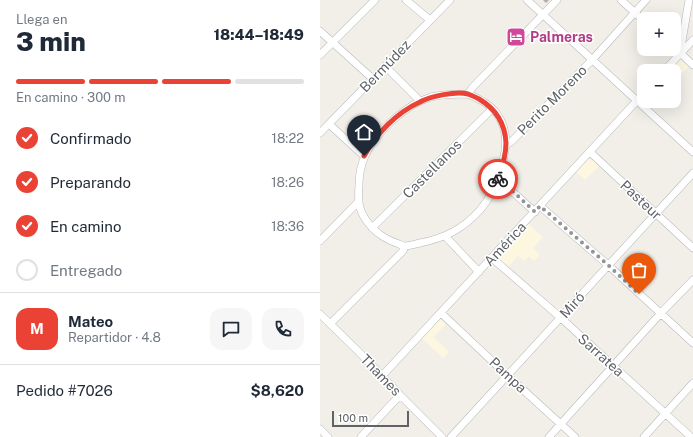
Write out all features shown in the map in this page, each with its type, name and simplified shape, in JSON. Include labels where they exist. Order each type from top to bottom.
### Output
[{"type":"street","points":[[320,55],[374,0]]},
{"type":"street","points":[[406,0],[430,20]]},
{"type":"street","name":"Bermúdez","points":[[320,133],[450,0]]},
{"type":"street","points":[[527,0],[637,99]]},
{"type":"street","points":[[468,94],[472,88],[557,0]]},
{"type":"street","points":[[621,0],[637,15]]},
{"type":"street","name":"Perito Moreno","points":[[405,246],[445,236],[463,226],[480,209],[489,198],[497,181],[506,145],[592,60],[646,0]]},
{"type":"street","points":[[681,47],[689,0]]},
{"type":"street","points":[[320,31],[373,79]]},
{"type":"street","points":[[681,52],[693,40]]},
{"type":"street","points":[[681,54],[693,65]]},
{"type":"street","points":[[670,64],[677,56]]},
{"type":"street","points":[[385,66],[420,101]]},
{"type":"street","points":[[330,324],[403,251],[405,246],[383,238],[372,228],[360,211],[358,202],[359,175],[364,156],[386,127],[401,114],[420,101],[440,95],[468,94],[482,101],[492,109],[500,120],[506,145]]},
{"type":"street","name":"América","points":[[382,376],[637,101]]},
{"type":"street","points":[[646,108],[693,152]]},
{"type":"street","name":"Castellanos","points":[[372,228],[492,109]]},
{"type":"street","points":[[329,124],[364,156]]},
{"type":"street","name":"Pasteur","points":[[590,152],[693,248]]},
{"type":"street","name":"Miró","points":[[451,437],[693,173]]},
{"type":"street","points":[[497,181],[505,184],[608,265],[693,343]]},
{"type":"street","points":[[320,241],[358,202]]},
{"type":"street","points":[[445,236],[479,272]]},
{"type":"street","name":"Sarratea","points":[[492,258],[561,318],[691,437]]},
{"type":"street","points":[[549,437],[613,365],[693,280]]},
{"type":"street","name":"Pampa","points":[[441,313],[575,437]]},
{"type":"street","name":"Thames","points":[[320,314],[442,437]]},
{"type":"street","points":[[644,437],[693,383]]},
{"type":"street","points":[[361,437],[400,395]]},
{"type":"street","points":[[320,429],[328,437]]},
{"type":"shaded area","points":[[682,59],[690,65],[681,74],[681,64],[675,64]]},
{"type":"shaded area","points":[[590,159],[599,166],[585,180],[576,172],[587,160]]},
{"type":"shaded area","points":[[527,223],[543,237],[533,248],[540,255],[534,261],[529,256],[524,261],[518,256],[507,268],[498,259],[498,255]]},
{"type":"shaded area","points":[[441,320],[446,324],[433,337],[449,352],[443,358],[422,338],[438,321]]},
{"type":"way so far","points":[[498,179],[497,181],[505,184],[535,212],[540,206],[639,294]]},
{"type":"place","name":"Palmeras","points":[[516,37]]},
{"type":"route","points":[[364,156],[386,127],[410,107],[420,101],[440,95],[468,94],[487,104],[497,114],[500,120],[506,139],[506,145],[498,179]]}]
